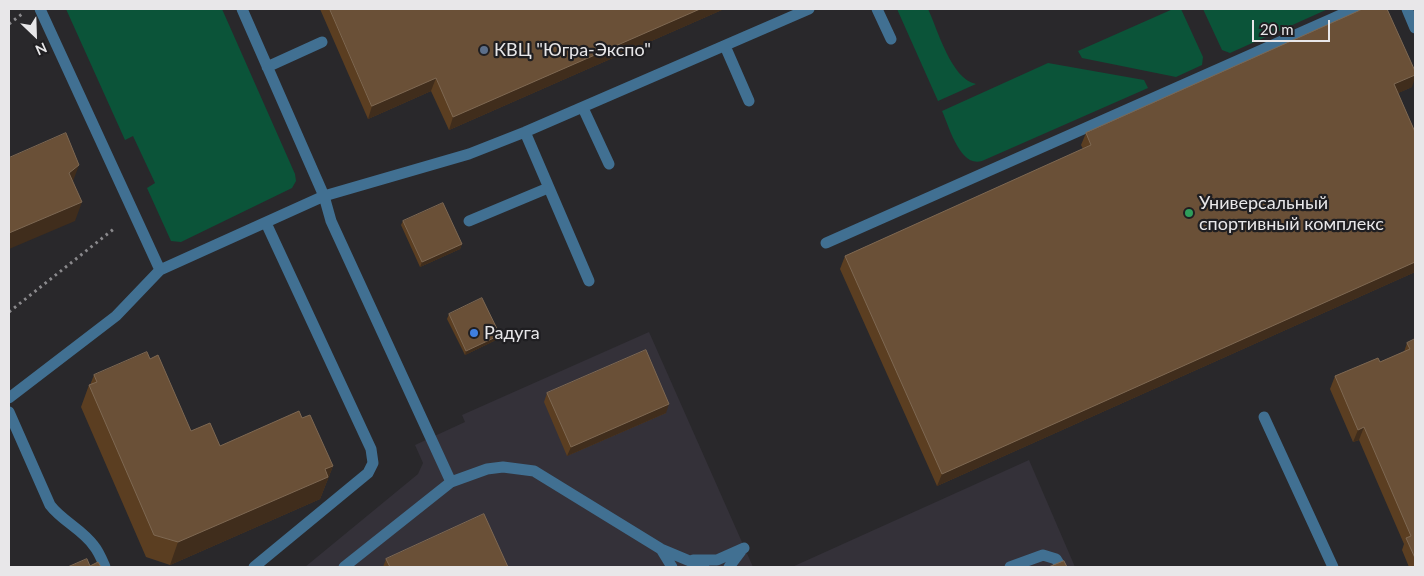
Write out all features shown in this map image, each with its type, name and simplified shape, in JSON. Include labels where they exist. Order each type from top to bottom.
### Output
[{"type":"lane","points":[[40,9],[160,270]]},
{"type":"lane","points":[[242,9],[324,196],[331,221],[451,482]]},
{"type":"lane","points":[[9,398],[116,316],[160,270],[324,196],[469,154],[525,132],[809,9]]},
{"type":"lane","points":[[877,9],[891,39]]},
{"type":"lane","points":[[826,243],[1354,9]]},
{"type":"lane","points":[[1407,9],[1415,28]]},
{"type":"lane","points":[[268,67],[322,42]]},
{"type":"lane","points":[[725,46],[749,101]]},
{"type":"lane","points":[[583,108],[609,164]]},
{"type":"lane","points":[[525,132],[589,281]]},
{"type":"lane","points":[[469,221],[548,188]]},
{"type":"lane","points":[[254,567],[368,473],[373,463],[371,448],[266,223]]},
{"type":"lane","points":[[9,412],[50,505],[58,516],[88,538],[96,548],[105,567]]},
{"type":"lane","points":[[1264,417],[1333,567]]},
{"type":"lane","points":[[350,565],[451,482],[487,469],[503,467],[534,471],[661,549],[704,567]]},
{"type":"lane","points":[[684,559],[717,560],[744,548],[729,567]]},
{"type":"lane","points":[[661,549],[672,567]]},
{"type":"lane","points":[[1010,567],[1043,554],[1056,560],[1062,567]]},
{"type":"path","points":[[9,24],[29,9]]},
{"type":"path","points":[[9,312],[115,228]]},
{"type":"shaded area","points":[[649,332],[753,567],[305,567],[418,474],[423,463],[415,445],[465,422],[462,415]]},
{"type":"shaded area","points":[[1029,460],[1075,567],[792,567]]},
{"type":"green space","points":[[66,9],[222,9],[295,174],[296,181],[292,188],[181,242],[171,241],[147,188],[155,183],[133,136],[125,140]]},
{"type":"green space","points":[[897,9],[928,9],[952,64],[967,80],[976,84],[938,101]]},
{"type":"green space","points":[[1173,9],[1181,9],[1203,57],[1202,65],[1176,77],[1082,58],[1078,51]]},
{"type":"green space","points":[[1203,9],[1328,9],[1230,53],[1222,50]]},
{"type":"green space","points":[[1048,63],[1144,80],[1148,88],[982,161],[974,161],[967,158],[956,144],[942,111]]},
{"type":"building","name":"КВЦ \"Югра-Экспо\"","points":[[330,9],[700,9],[453,117],[436,78],[372,106]]},
{"type":"building","name":"Универсальный спортивный комплекс","points":[[1363,9],[1387,9],[1415,71],[1415,75],[1394,84],[1415,132],[1415,262],[942,474],[845,256],[1091,145],[1086,133]]},
{"type":"building","points":[[66,133],[79,165],[69,173],[82,202],[9,233],[9,158]]},
{"type":"building","points":[[443,203],[462,244],[422,262],[403,221]]},
{"type":"building","points":[[482,298],[500,335],[466,351],[449,314]]},
{"type":"building","points":[[1415,339],[1415,558],[1406,538],[1411,536],[1364,427],[1358,430],[1335,376],[1378,358],[1380,362],[1410,349],[1407,343]]},
{"type":"building","points":[[646,350],[669,404],[571,447],[547,393]]},
{"type":"building","points":[[147,352],[150,359],[158,355],[191,431],[210,423],[220,446],[299,411],[302,418],[310,415],[333,466],[325,469],[328,477],[178,542],[154,535],[89,385],[97,382],[94,375]]},
{"type":"building","points":[[484,514],[508,567],[390,567],[386,559]]},
{"type":"building","points":[[87,559],[90,566],[98,562],[101,567],[68,567]]},
{"type":"building","points":[[1064,561],[1067,567],[1049,567]]},
{"type":"place","name":"КВЦ \"Югра-Экспо\"","points":[[484,50]]},
{"type":"place","name":"Универсальный спортивный комплекс","points":[[1189,213]]},
{"type":"place","name":"Радуга","points":[[474,333]]}]
